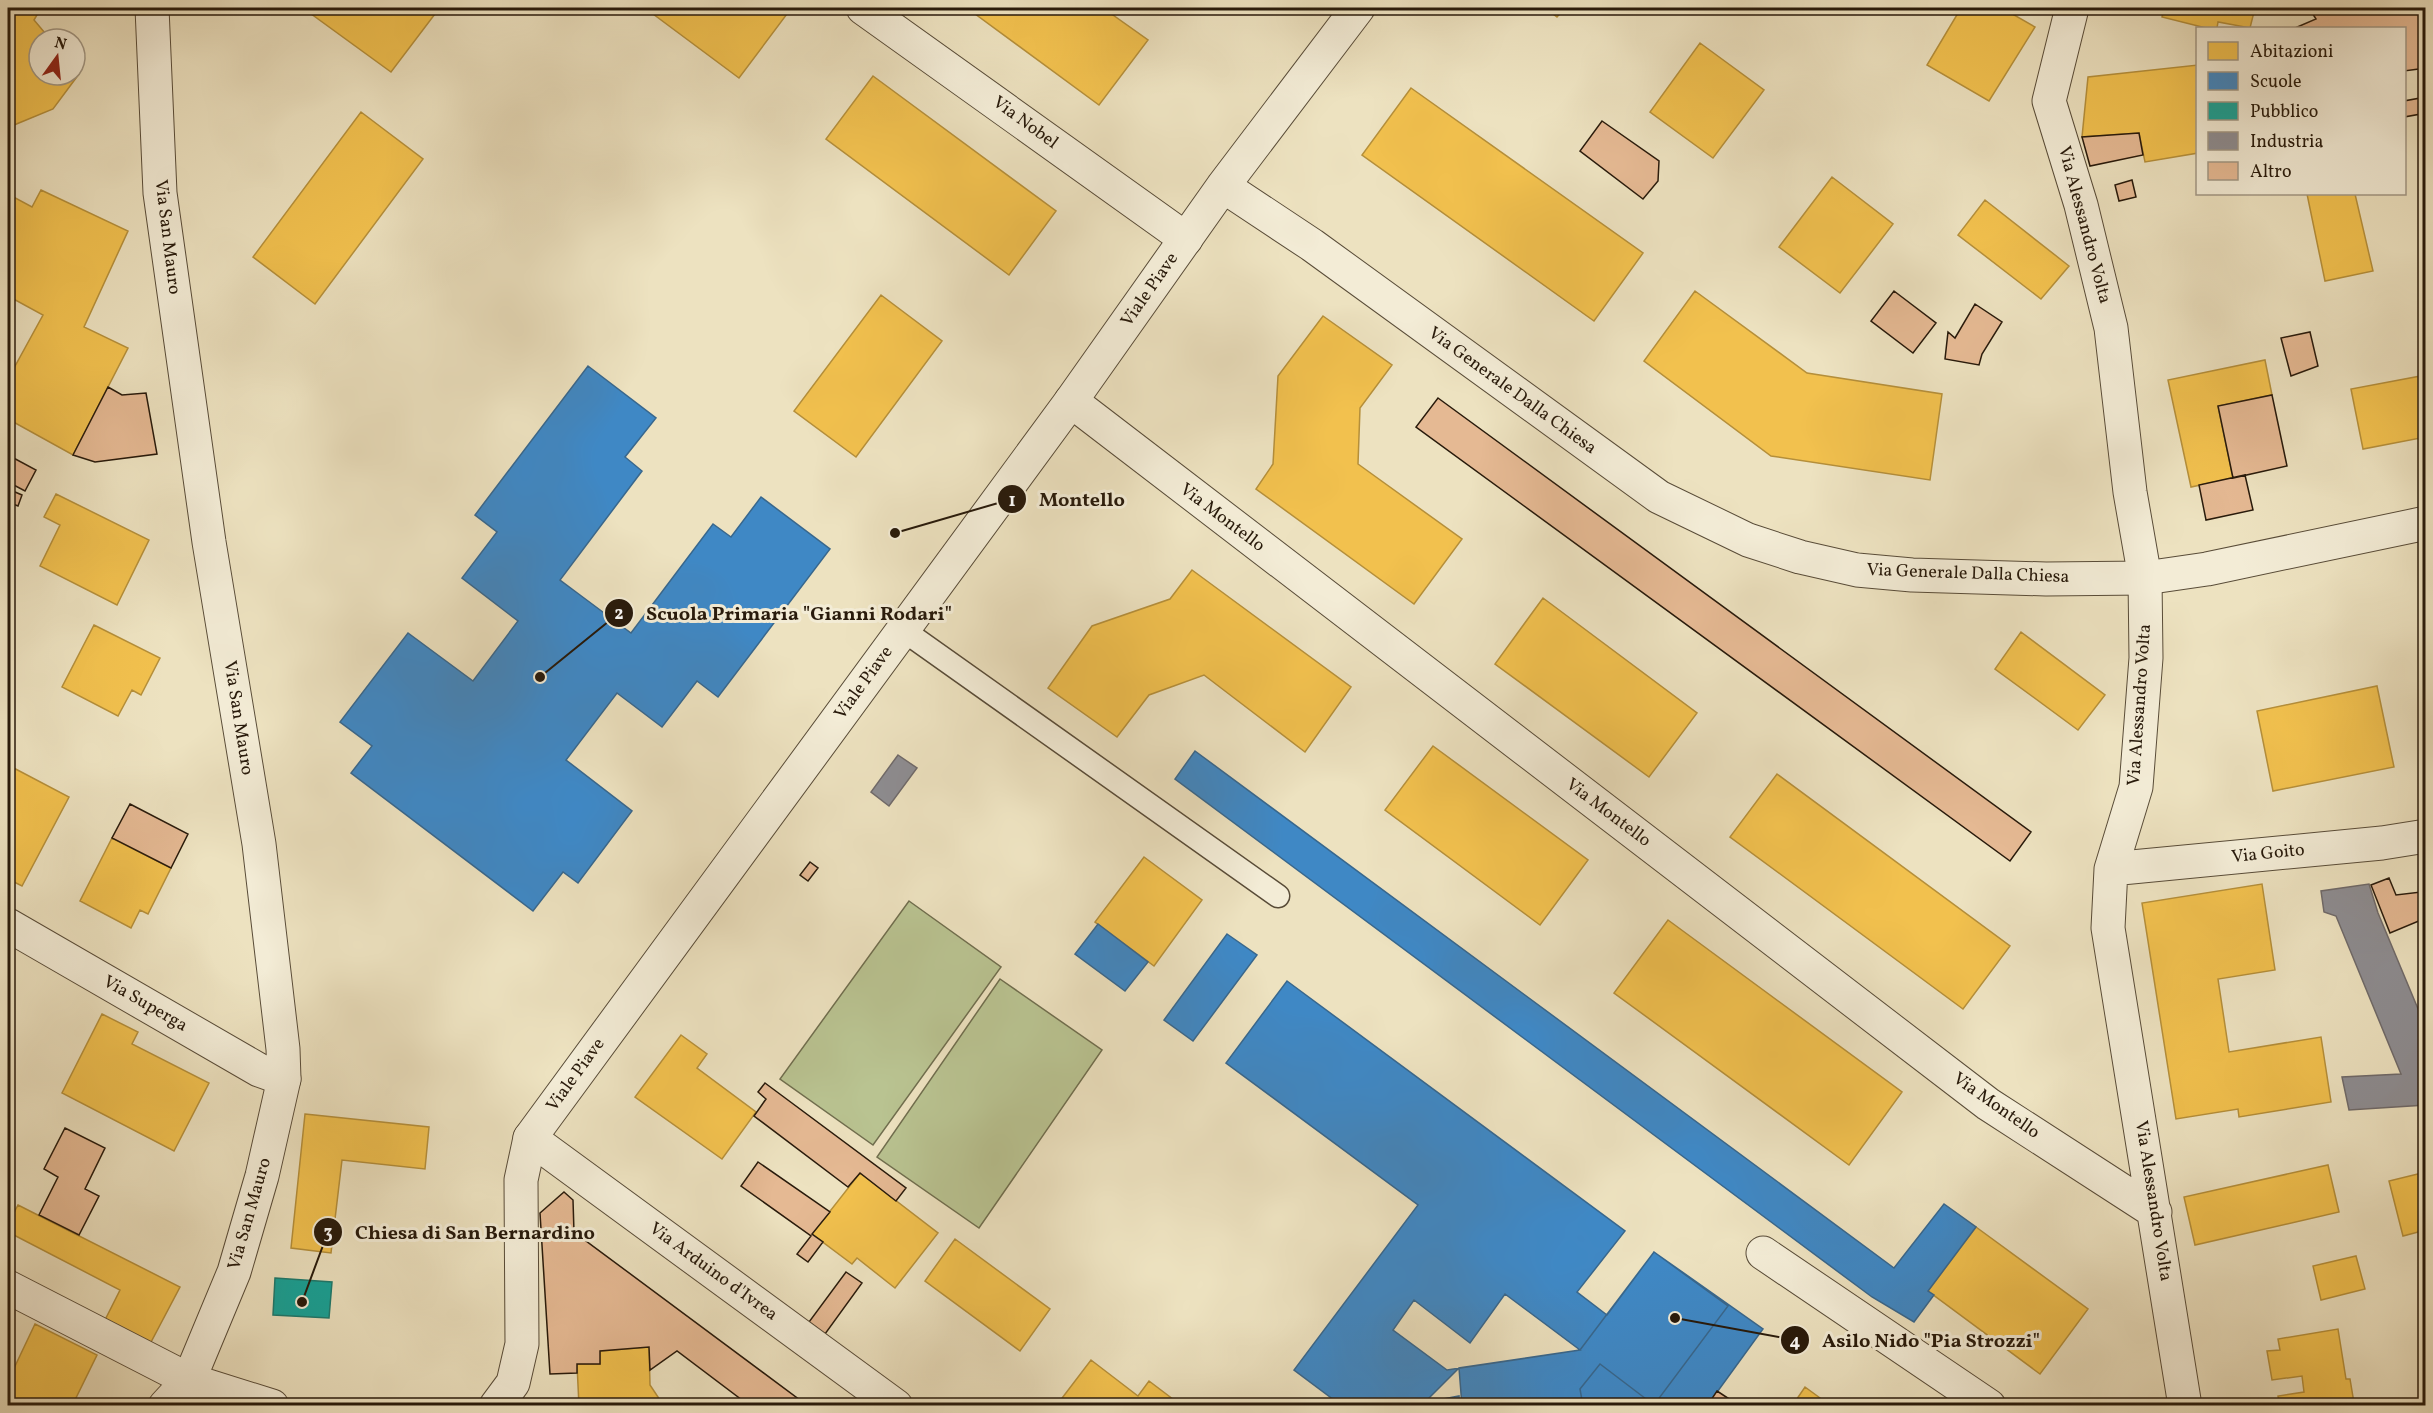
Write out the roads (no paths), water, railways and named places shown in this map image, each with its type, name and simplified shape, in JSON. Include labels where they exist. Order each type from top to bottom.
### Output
[{"type":"street","name":"Via San Mauro","points":[[152,8],[160,193],[209,542],[259,844],[283,1050],[284,1078],[262,1176],[234,1272],[189,1380],[165,1406]]},
{"type":"street","name":"Via Nobel","points":[[863,8],[1186,239]]},
{"type":"street","name":"Viale Piave","points":[[498,1405],[513,1383],[522,1344],[521,1180],[530,1138],[1071,401],[1223,186],[1358,8]]},
{"type":"street","name":"Via Alessandro Volta","points":[[2072,8],[2049,101],[2081,205],[2111,328],[2130,492],[2145,578],[2146,658],[2136,787],[2111,869],[2109,928],[2185,1406]]},
{"type":"street","name":"Via Generale Dalla Chiesa","points":[[1223,186],[1312,245],[1659,497],[1748,540],[1800,557],[1857,570],[1901,574],[2046,579],[2145,578],[2207,568],[2426,523]]},
{"type":"street","name":"Via Montello","points":[[1071,401],[1988,1104],[2155,1212]]},
{"type":"street","name":"Via Goito","points":[[2111,869],[2382,843],[2426,836]]},
{"type":"street","name":"Via Superga","points":[[8,925],[259,1070],[284,1078]]},
{"type":"street","name":"Via Arduino d'Ivrea","points":[[530,1138],[896,1406]]},
{"type":"street","points":[[1763,1253],[1989,1406]]},
{"type":"street","points":[[8,1287],[189,1380],[272,1406]]},
{"type":"lane","points":[[903,630],[1278,896]]},
{"type":"place","name":"Montello","points":[[895,533]]},
{"type":"place","name":"Scuola Primaria \"Gianni Rodari\"","points":[[540,677]]},
{"type":"place","name":"Chiesa di San Bernardino","points":[[302,1302]]},
{"type":"place","name":"Asilo Nido \"Pia Strozzi\"","points":[[1675,1318]]}]
